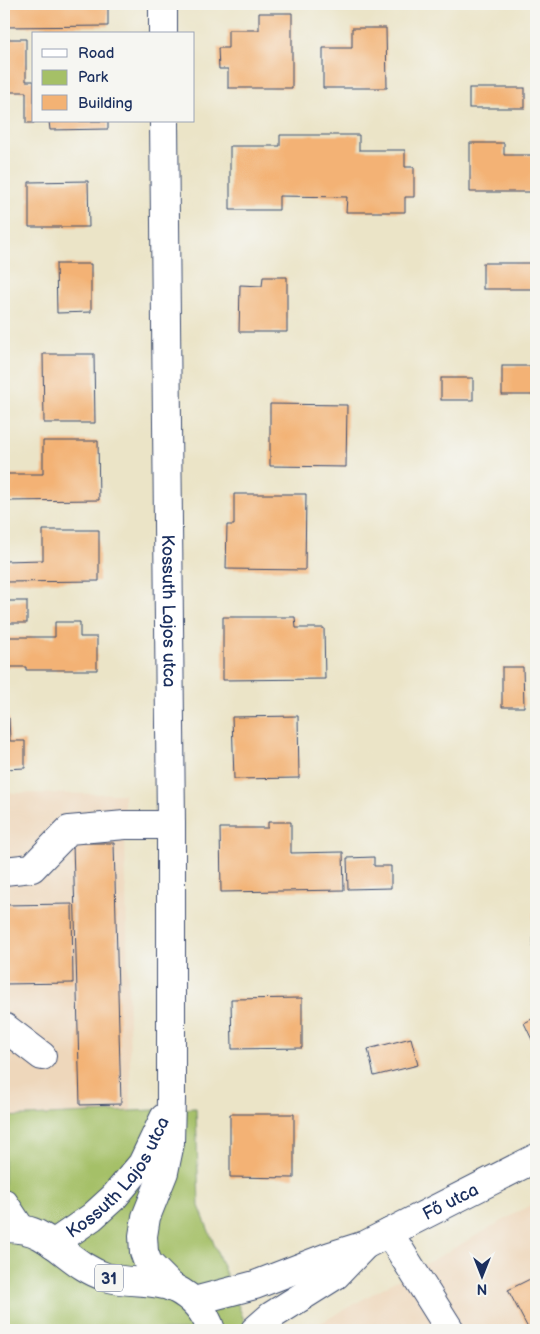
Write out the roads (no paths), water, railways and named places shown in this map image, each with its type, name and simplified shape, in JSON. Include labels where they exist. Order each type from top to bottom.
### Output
[{"type":"street","points":[[163,4],[163,32]]},
{"type":"street","name":"Kossuth Lajos utca","points":[[164,122],[171,825],[171,1100],[170,1143],[164,1172],[146,1217],[143,1236],[144,1252],[148,1263],[202,1312],[211,1330]]},
{"type":"street","points":[[4,871],[32,868],[68,830],[125,825],[171,825]]},
{"type":"street","points":[[4,1027],[42,1056]]},
{"type":"street","name":"Kossuth Lajos utca","points":[[53,1244],[92,1217],[142,1164],[171,1100]]},
{"type":"street","name":"Fő utca","points":[[184,1294],[255,1284],[377,1239],[536,1158]]},
{"type":"street","points":[[4,1203],[12,1228]]},
{"type":"street","name":"31","points":[[12,1228],[40,1235],[89,1271],[128,1282],[150,1282],[184,1294]]},
{"type":"street","points":[[377,1239],[450,1330]]},
{"type":"street","name":"Fő utca","points":[[255,1330],[271,1316],[336,1275],[377,1239]]}]
